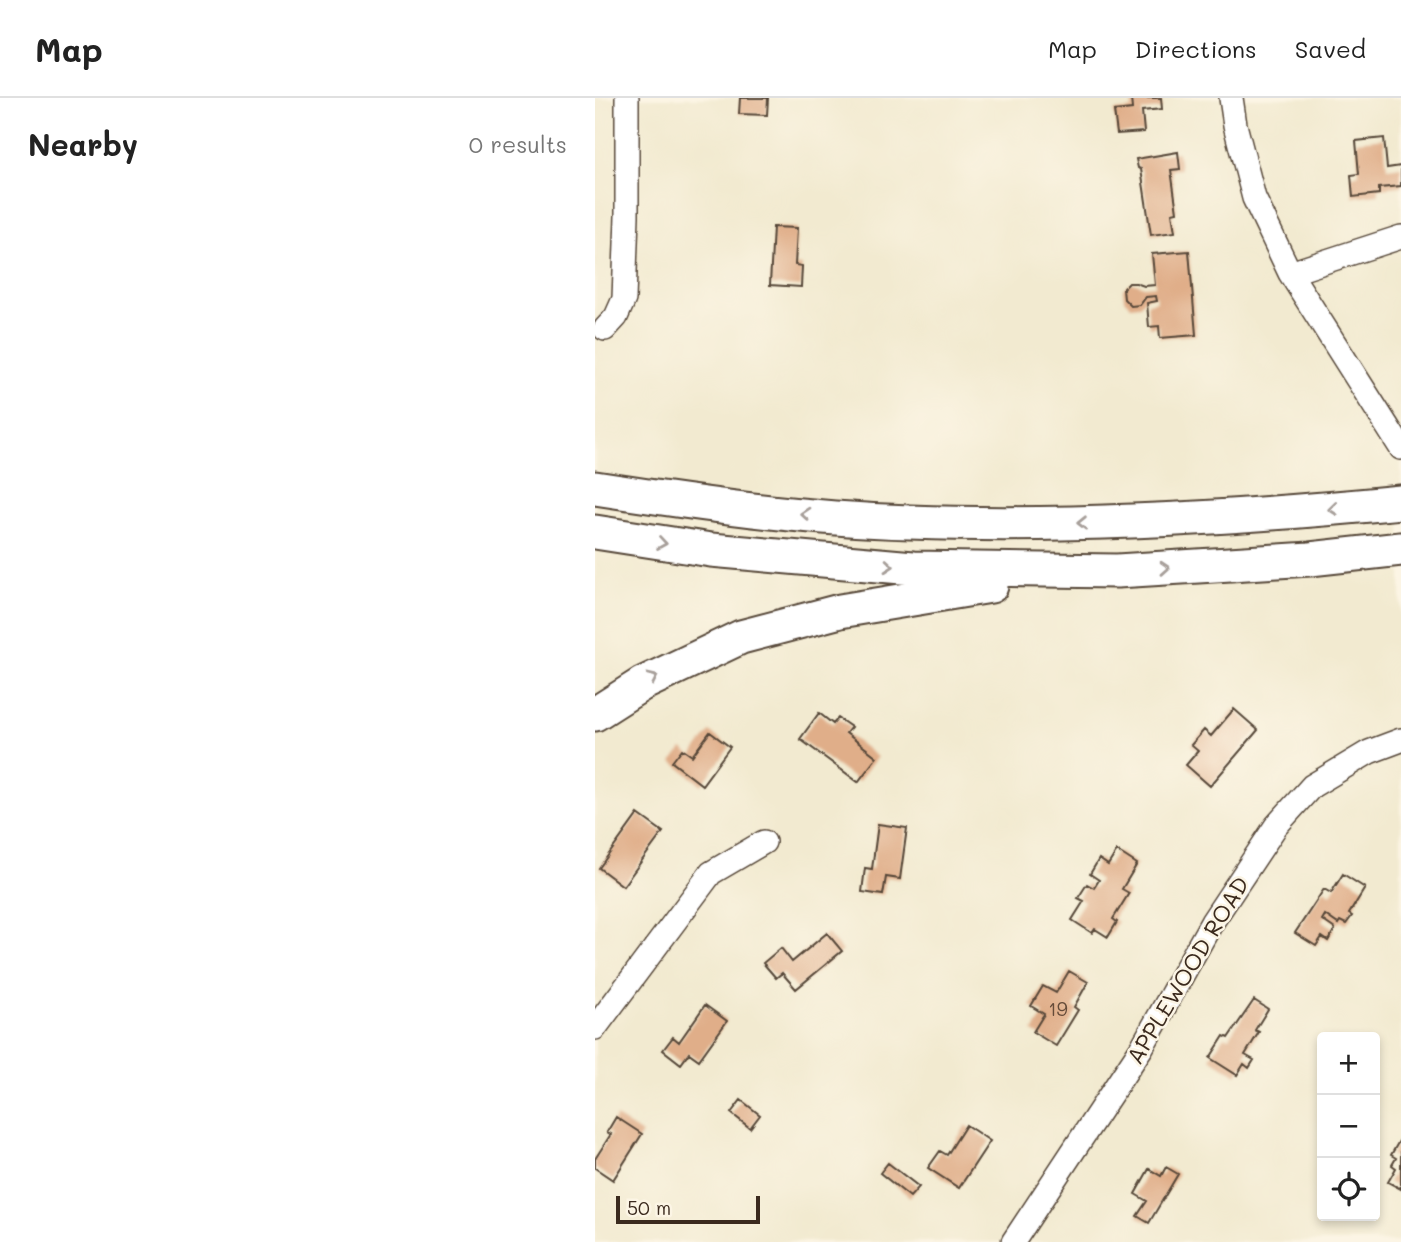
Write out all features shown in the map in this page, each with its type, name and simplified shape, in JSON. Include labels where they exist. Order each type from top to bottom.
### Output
[{"type":"highway","points":[[595,488],[725,508],[909,522],[1084,523],[1280,514],[1401,502]]},
{"type":"highway","points":[[595,532],[711,550],[913,568],[1117,571]]},
{"type":"highway","points":[[595,714],[642,684],[741,637],[840,611],[955,590],[1117,571],[1310,559],[1401,549]]},
{"type":"street","points":[[605,329],[616,317],[624,299],[627,98]]},
{"type":"street","points":[[1231,98],[1235,125],[1254,198],[1290,273],[1400,447]]},
{"type":"street","points":[[1290,273],[1401,237]]},
{"type":"street","name":"APPLEWOOD ROAD","points":[[1013,1242],[1142,1047],[1212,922],[1276,827],[1312,786],[1369,752],[1401,740]]},
{"type":"street","points":[[595,1028],[711,873],[764,842]]},
{"type":"building","points":[[740,98],[768,98],[767,115],[739,114]]},
{"type":"building","points":[[1131,98],[1161,98],[1162,109],[1142,111],[1144,132],[1117,134],[1114,111],[1132,109]]},
{"type":"building","points":[[1384,138],[1387,168],[1401,166],[1401,186],[1379,188],[1379,194],[1353,197],[1351,175],[1359,174],[1356,141]]},
{"type":"building","points":[[1178,152],[1180,169],[1171,170],[1177,212],[1172,213],[1175,232],[1151,235],[1141,169],[1138,168],[1136,159]]},
{"type":"building","points":[[773,227],[797,228],[795,265],[802,266],[801,287],[770,285]]},
{"type":"building","points":[[1189,251],[1196,335],[1160,338],[1159,326],[1149,327],[1147,303],[1157,301],[1156,296],[1146,297],[1140,305],[1131,306],[1124,299],[1123,289],[1129,283],[1155,285],[1152,254]]},
{"type":"building","points":[[1234,709],[1258,730],[1210,786],[1186,765],[1198,751],[1191,745],[1204,730],[1211,736]]},
{"type":"building","points":[[819,713],[833,724],[838,718],[851,727],[846,733],[877,757],[858,782],[800,739]]},
{"type":"building","points":[[710,732],[730,747],[702,785],[672,762],[682,749],[692,756]]},
{"type":"building","points":[[638,814],[663,832],[623,886],[599,868]]},
{"type":"building","points":[[878,824],[907,828],[900,879],[886,877],[883,895],[862,892],[865,868],[872,869]]},
{"type":"building","points":[[1117,851],[1137,864],[1122,889],[1129,893],[1113,919],[1117,922],[1108,937],[1095,929],[1092,933],[1072,920],[1084,901],[1078,898],[1087,884],[1094,888],[1099,880],[1090,874],[1099,859],[1108,865]]},
{"type":"building","points":[[1343,874],[1365,888],[1346,924],[1340,921],[1338,924],[1325,915],[1322,920],[1335,929],[1328,941],[1322,937],[1316,946],[1295,933],[1324,889],[1331,893]]},
{"type":"building","points":[[827,933],[842,951],[796,989],[782,973],[776,978],[763,963],[781,948],[792,962]]},
{"type":"building","points":[[1069,971],[1088,982],[1074,1007],[1078,1010],[1056,1046],[1033,1032],[1044,1014],[1031,1006],[1043,986],[1056,993]]},
{"type":"building","points":[[1254,1000],[1268,1009],[1255,1030],[1259,1032],[1245,1055],[1254,1060],[1249,1068],[1244,1064],[1237,1075],[1210,1058],[1224,1036],[1228,1038]]},
{"type":"building","points":[[705,1005],[727,1021],[699,1060],[689,1053],[681,1064],[663,1050],[673,1037],[679,1042]]},
{"type":"building","points":[[741,1100],[760,1115],[750,1128],[731,1113]]},
{"type":"building","points":[[616,1117],[642,1134],[613,1180],[595,1168],[595,1159],[611,1134],[607,1132]]},
{"type":"building","points":[[966,1125],[990,1141],[959,1188],[928,1168],[940,1151],[947,1155]]},
{"type":"building","points":[[1399,1141],[1401,1189],[1388,1182],[1396,1168],[1392,1165],[1396,1158],[1391,1155]]},
{"type":"building","points":[[888,1163],[919,1187],[910,1197],[880,1173]]},
{"type":"building","points":[[1166,1167],[1178,1174],[1149,1223],[1137,1216],[1147,1201],[1135,1194],[1149,1169],[1161,1176]]}]
